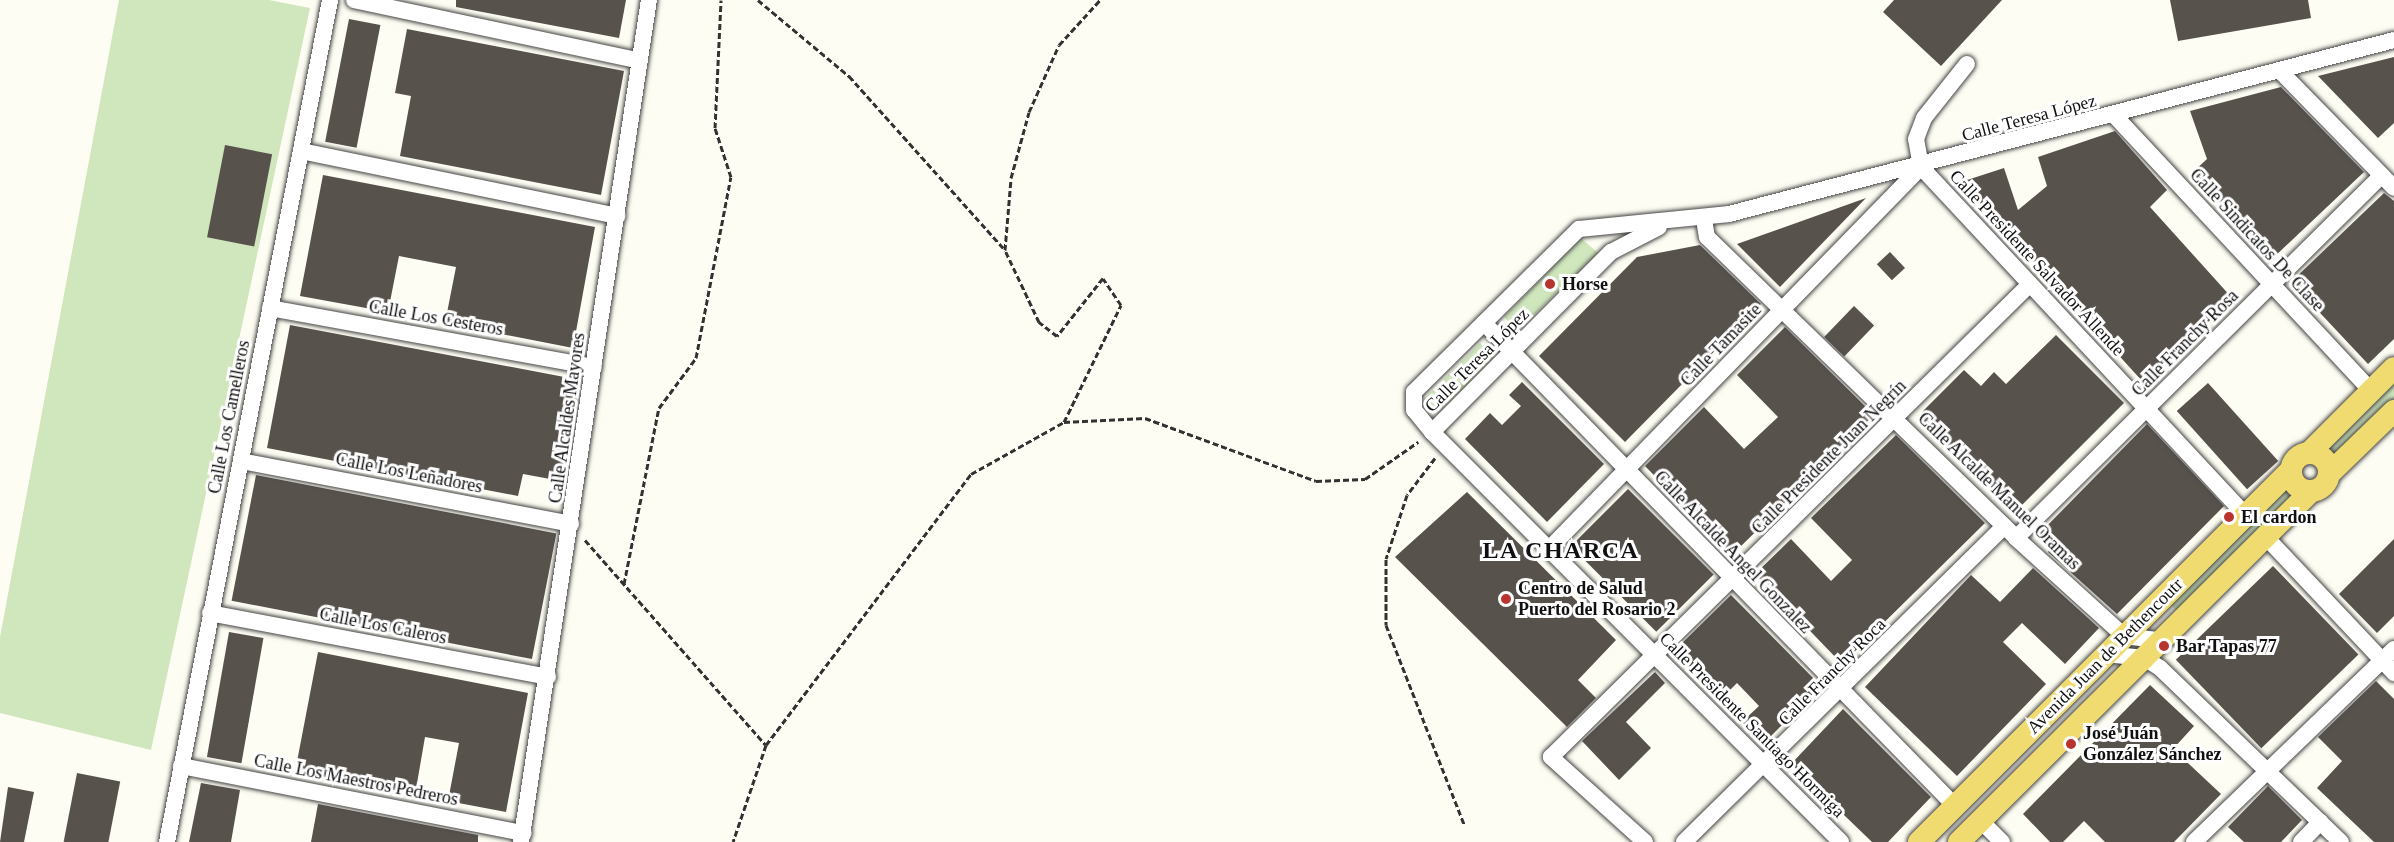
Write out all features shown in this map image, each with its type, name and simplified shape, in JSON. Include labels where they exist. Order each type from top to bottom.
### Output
[{"type":"main road","points":[[2394,368],[2291,470],[2297,485],[2311,491],[2326,482],[2329,474],[2394,411]]},
{"type":"main road","points":[[2309,453],[2324,459],[2329,474]]},
{"type":"main road","name":"Avenida Juan de Bethencoutr","points":[[1918,842],[1956,807],[2291,470]]},
{"type":"main road","name":"Avenida Juan de Bethencoutr","points":[[1959,842],[2264,535],[2311,491]]},
{"type":"street","name":"Calle Los Camelleros","points":[[167,842],[330,0]]},
{"type":"street","points":[[354,0],[640,61]]},
{"type":"street","name":"Calle Alcaldes Mayores","points":[[522,838],[649,0]]},
{"type":"street","name":"Calle Teresa López","points":[[1671,222],[1611,252],[1432,432],[1414,410],[1414,392],[1579,229],[1704,219],[1921,167],[2394,40]]},
{"type":"street","points":[[1921,167],[1916,139],[1924,118],[1966,64]]},
{"type":"street","points":[[2280,71],[2394,188]]},
{"type":"street","name":"Calle Sindicatos De Clase","points":[[2114,115],[2371,392]]},
{"type":"street","points":[[301,151],[617,216]]},
{"type":"street","name":"Calle Presidente Salvador Allende","points":[[1921,167],[2247,516]]},
{"type":"street","name":"Calle Tamasite","points":[[1549,549],[1921,167]]},
{"type":"street","name":"Calle Franchy Rosa","points":[[2010,532],[2146,409],[2382,175]]},
{"type":"street","name":"Calle Alcalde Manuel Oramas","points":[[1704,219],[1707,237],[1781,311],[1896,418],[2010,532],[2124,636]]},
{"type":"street","name":"Calle Presidente Juan Negrín","points":[[1645,842],[1551,757],[2030,284]]},
{"type":"street","name":"Calle Los Cesteros","points":[[270,308],[594,367]]},
{"type":"street","name":"Calle Alcalde Angel Gonzalez","points":[[1484,323],[1840,692],[1956,807]]},
{"type":"street","name":"Calle Presidente Santiago Hormiga","points":[[1432,432],[1841,842]]},
{"type":"street","name":"Calle Los Leñadores","points":[[241,461],[571,524]]},
{"type":"street","name":"Calle Franchy Roca","points":[[1684,842],[2010,532]]},
{"type":"street","points":[[2194,842],[2266,769],[2390,661],[2264,535]]},
{"type":"street","name":"Calle Los Caleros","points":[[210,613],[548,677]]},
{"type":"street","points":[[2124,636],[2159,640]]},
{"type":"street","points":[[2106,654],[2144,658],[2266,769],[2341,842]]},
{"type":"street","name":"Calle Los Maestros Pedreros","points":[[181,766],[522,838]]},
{"type":"street","points":[[1980,820],[2002,842]]},
{"type":"street","points":[[2301,842],[2320,822]]},
{"type":"path","points":[[624,585],[659,408],[696,358],[731,177],[715,128],[721,0]]},
{"type":"path","points":[[758,0],[849,76],[1005,250],[1021,294],[1039,322],[1057,336],[1103,278],[1121,305],[1064,423]]},
{"type":"path","points":[[1005,250],[1011,178],[1029,112],[1059,45],[1100,0]]},
{"type":"path","points":[[733,842],[766,745],[971,474],[1064,423],[1145,418],[1316,481],[1365,479],[1432,432]]},
{"type":"path","points":[[1445,445],[1407,495],[1389,549],[1386,625],[1464,824]]},
{"type":"path","points":[[571,524],[766,745]]},
{"type":"green space","points":[[119,0],[269,0],[310,8],[151,750],[0,713],[0,637]]},
{"type":"green space","points":[[1581,238],[1598,253],[1517,331],[1504,317]]},
{"type":"green space","points":[[1480,343],[1494,357],[1438,413],[1424,399]]},
{"type":"green space","points":[[2394,380],[2394,399],[2334,462],[2322,447]]},
{"type":"green space","points":[[2288,486],[2298,496],[2180,614],[2170,604]]},
{"type":"building","points":[[456,0],[626,0],[619,38],[456,7]]},
{"type":"building","points":[[1894,0],[2002,0],[1941,66],[1883,12]]},
{"type":"building","points":[[2170,0],[2308,0],[2311,18],[2178,41]]},
{"type":"building","points":[[349,19],[380,25],[357,148],[325,142]]},
{"type":"building","points":[[407,29],[624,71],[601,195],[400,156],[411,96],[395,93]]},
{"type":"building","points":[[2394,57],[2394,123],[2378,138],[2318,76]]},
{"type":"building","points":[[2281,87],[2364,172],[2273,258],[2192,173],[2207,159],[2190,111]]},
{"type":"building","points":[[2115,131],[2167,190],[2150,207],[2233,299],[2143,382],[1961,182],[2004,168],[2018,210],[2047,186],[2038,157]]},
{"type":"building","points":[[225,145],[272,154],[254,246],[207,237]]},
{"type":"building","points":[[323,175],[595,227],[573,348],[445,323],[456,267],[399,256],[388,312],[300,296]]},
{"type":"building","points":[[2384,193],[2394,201],[2394,339],[2368,364],[2291,282]]},
{"type":"building","points":[[1866,198],[1780,287],[1737,244]]},
{"type":"building","points":[[1700,245],[1761,304],[1625,442],[1539,356],[1637,257]]},
{"type":"building","points":[[1890,252],[1905,268],[1892,280],[1877,264]]},
{"type":"building","points":[[1854,306],[1874,325],[1844,356],[1824,337]]},
{"type":"building","points":[[290,325],[580,380],[561,481],[523,474],[518,496],[267,448]]},
{"type":"building","points":[[1785,327],[1874,415],[1732,555],[1645,466],[1704,407],[1744,449],[1778,417],[1737,375]]},
{"type":"building","points":[[2056,335],[2124,403],[2014,513],[1918,416],[1964,370],[1981,386],[1994,372],[2006,384]]},
{"type":"building","points":[[1522,382],[1604,464],[1547,522],[1465,439],[1490,413],[1502,425],[1521,406],[1509,395]]},
{"type":"building","points":[[2208,383],[2278,461],[2247,489],[2177,411]]},
{"type":"building","points":[[2147,424],[2224,506],[2117,614],[2048,552],[2051,548],[2038,535]]},
{"type":"building","points":[[1896,435],[1985,523],[1842,664],[1755,574],[1791,539],[1831,581],[1852,560],[1811,518]]},
{"type":"building","points":[[256,475],[556,533],[532,659],[232,601]]},
{"type":"building","points":[[1628,489],[1714,575],[1656,632],[1571,546]]},
{"type":"building","name":"Centro de Salud Puerto del Rosario 2","points":[[1467,492],[1616,640],[1578,680],[1596,698],[1567,727],[1395,557]]},
{"type":"building","points":[[2394,539],[2394,616],[2377,633],[2339,594]]},
{"type":"building","points":[[2273,566],[2358,654],[2261,748],[2176,660]]},
{"type":"building","points":[[2033,568],[2099,628],[2065,664],[2022,623],[2003,642],[2046,684],[1957,776],[1865,687],[1971,575],[2000,602]]},
{"type":"building","points":[[1731,595],[1821,686],[1763,744],[1742,722],[1759,706],[1737,683],[1720,700],[1673,652]]},
{"type":"building","points":[[229,632],[263,638],[241,763],[207,757]]},
{"type":"building","points":[[318,652],[528,693],[506,812],[448,801],[459,743],[425,737],[415,795],[295,772]]},
{"type":"building","points":[[1655,672],[1665,683],[1626,722],[1651,748],[1619,780],[1582,741]]},
{"type":"building","points":[[2376,681],[2394,699],[2394,842],[2374,842],[2317,788],[2342,761],[2318,737]]},
{"type":"building","points":[[2150,685],[2194,726],[2173,749],[2221,794],[2174,842],[2105,842],[2084,821],[2063,842],[2050,842],[2023,814]]},
{"type":"building","points":[[1843,709],[1931,797],[1888,842],[1872,842],[1791,764]]},
{"type":"building","points":[[77,773],[120,781],[108,842],[64,842]]},
{"type":"building","points":[[201,783],[240,790],[231,842],[189,842]]},
{"type":"building","points":[[2268,786],[2302,820],[2281,842],[2244,842],[2228,827]]},
{"type":"building","points":[[8,787],[34,792],[24,842],[0,842]]},
{"type":"building","points":[[318,804],[478,835],[478,842],[311,842]]},
{"type":"place","name":"Horse","points":[[1550,284]]},
{"type":"place","name":"El cardon","points":[[2229,517]]},
{"type":"place","name":"Centro de Salud Puerto del Rosario 2","points":[[1506,599]]},
{"type":"place","name":"Bar Tapas 77","points":[[2164,646]]},
{"type":"place","name":"José Juán González Sánchez","points":[[2071,744]]},
{"type":"district","name":"LA CHARCA","points":[[1561,551]]}]
